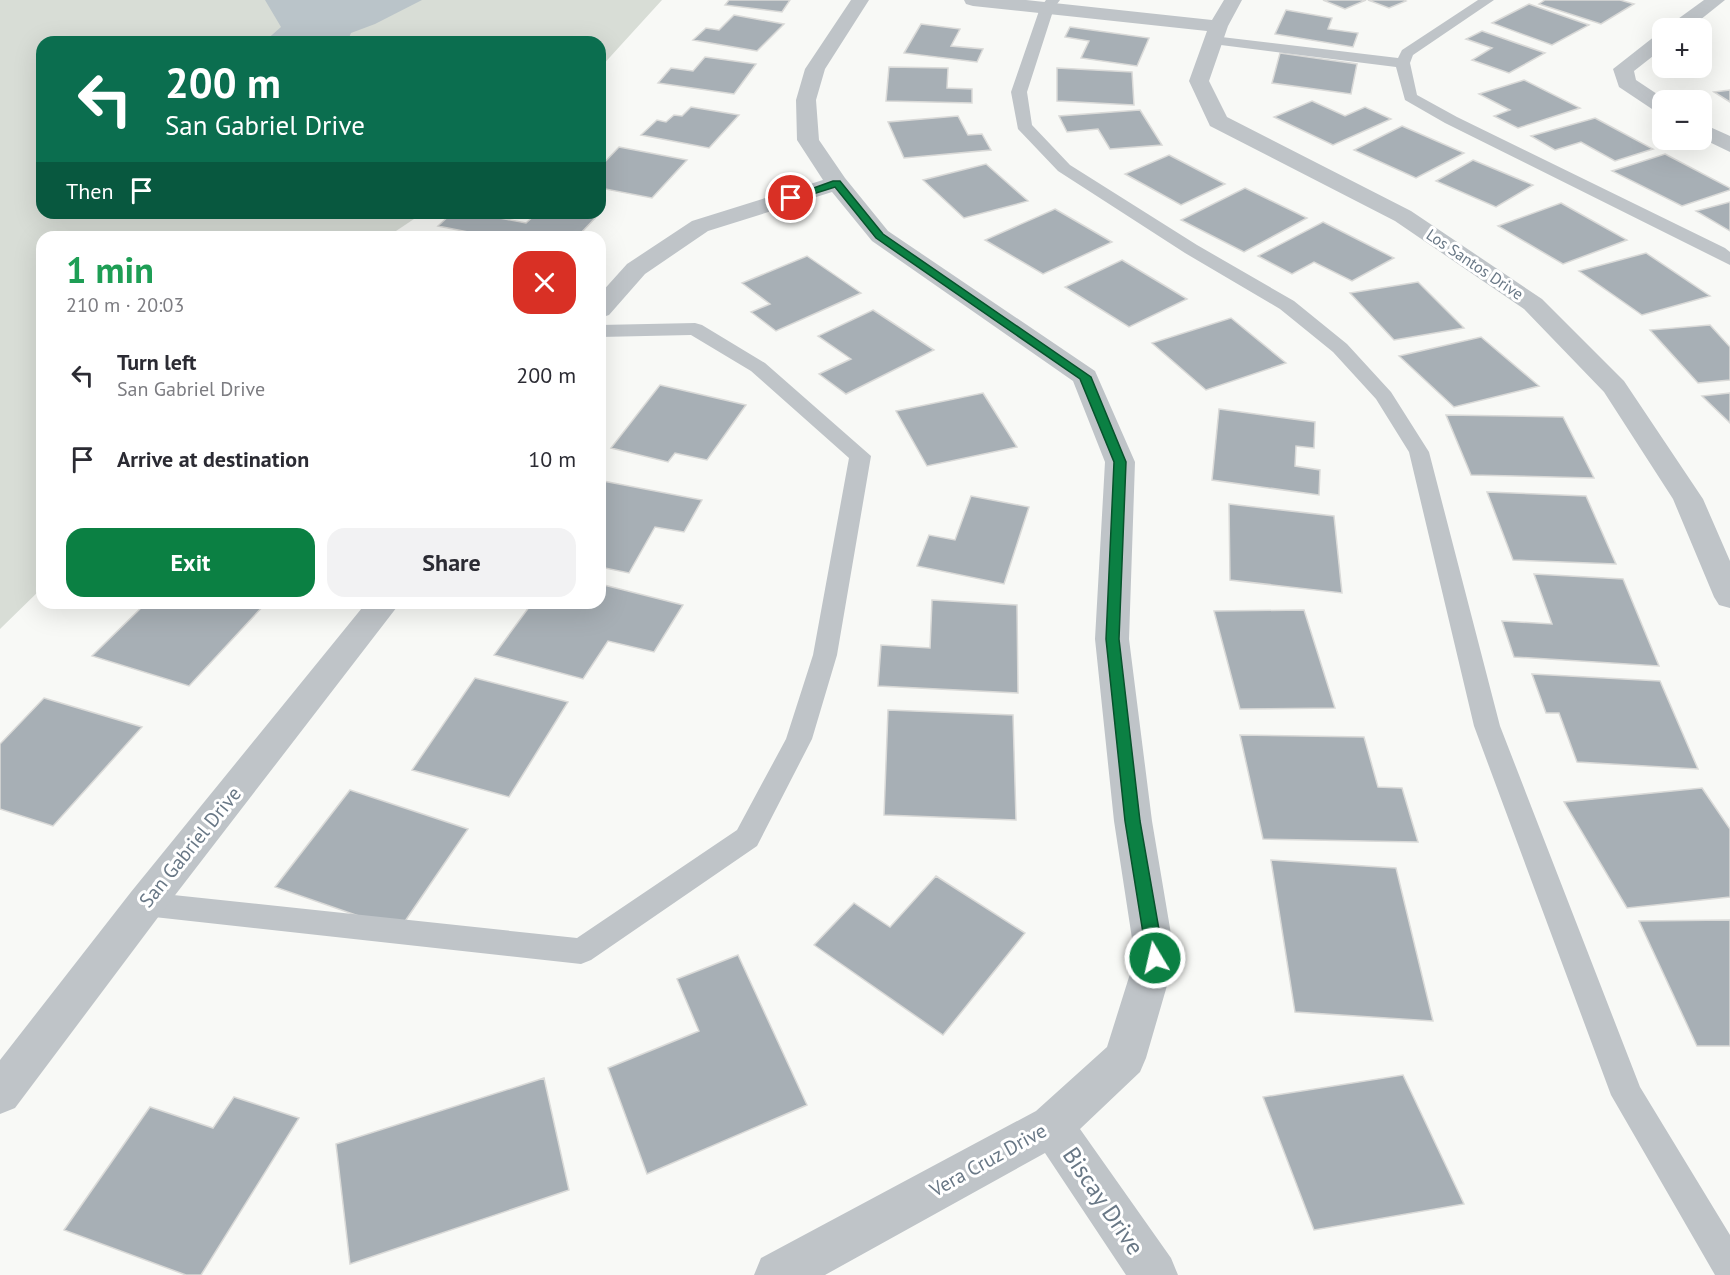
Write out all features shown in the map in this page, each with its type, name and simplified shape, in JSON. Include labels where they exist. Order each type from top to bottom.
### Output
[{"type":"street","name":"Vera Cruz Drive","points":[[777,1275],[1052,1126],[1125,1058],[1155,958],[1133,821],[1112,639],[1120,462],[1085,377],[880,236],[837,183],[808,140],[806,100],[815,69],[860,0]]},
{"type":"street","points":[[973,0],[1050,4],[1215,33]]},
{"type":"street","name":"Los Santos Drive","points":[[1233,0],[1215,33],[1199,81],[1218,121],[1403,216],[1533,304],[1614,387],[1688,499],[1730,597]]},
{"type":"street","points":[[1692,18],[1716,0]]},
{"type":"street","points":[[1652,47],[1623,69],[1626,83],[1652,100]]},
{"type":"street","points":[[1712,135],[1730,145]]},
{"type":"street","points":[[606,303],[636,269],[700,226],[837,183]]},
{"type":"street","name":"San Gabriel Drive","points":[[0,1094],[145,904],[379,609]]},
{"type":"street","name":"Biscay Drive","points":[[1052,1126],[1154,1275]]},
{"type":"lane","points":[[1487,0],[1407,53],[1403,63],[1410,97],[1451,120],[1719,252],[1730,260]]},
{"type":"lane","points":[[1050,4],[1019,92],[1024,126],[1064,168],[1191,249],[1287,305],[1340,348],[1384,396],[1419,452],[1487,726],[1627,1095],[1730,1267]]},
{"type":"lane","points":[[1215,33],[1403,63]]},
{"type":"lane","points":[[145,904],[581,951],[747,838],[799,739],[825,655],[860,456],[758,367],[695,329],[606,331]]},
{"type":"shaded area","points":[[0,0],[662,0],[606,61],[606,36],[36,36],[36,219],[414,219],[396,231],[36,231],[36,594],[0,629]]},
{"type":"shaded area","points":[[265,0],[422,0],[375,24],[351,33],[350,36],[271,36],[281,27]]},
{"type":"building","points":[[729,0],[790,0],[782,12],[725,5]]},
{"type":"building","points":[[1323,0],[1366,0],[1345,9]]},
{"type":"building","points":[[1368,0],[1404,0],[1406,1],[1389,8]]},
{"type":"building","points":[[1545,0],[1620,0],[1634,4],[1601,24],[1539,4]]},
{"type":"building","points":[[1529,4],[1589,25],[1552,45],[1492,23]]},
{"type":"building","points":[[1286,10],[1332,18],[1328,29],[1358,33],[1353,47],[1275,34]]},
{"type":"building","points":[[734,15],[784,24],[757,51],[693,40],[706,28],[719,30]]},
{"type":"building","points":[[921,24],[960,29],[951,46],[983,49],[977,62],[904,53]]},
{"type":"building","points":[[1070,27],[1149,38],[1137,66],[1081,58],[1089,41],[1065,37]]},
{"type":"building","points":[[1482,31],[1545,53],[1509,73],[1472,60],[1492,48],[1466,39]]},
{"type":"building","points":[[1280,53],[1357,64],[1351,94],[1272,83]]},
{"type":"building","points":[[705,57],[756,64],[734,94],[658,83],[671,68],[693,71]]},
{"type":"building","points":[[889,67],[948,68],[947,88],[972,89],[972,103],[886,101]]},
{"type":"building","points":[[1057,68],[1132,72],[1134,105],[1057,101]]},
{"type":"building","points":[[1524,80],[1580,108],[1518,128],[1494,116],[1510,110],[1479,94]]},
{"type":"building","points":[[1730,90],[1730,102],[1714,92]]},
{"type":"building","points":[[1312,101],[1345,116],[1365,107],[1391,119],[1333,145],[1274,117]]},
{"type":"building","points":[[691,107],[739,115],[709,148],[641,135],[657,120],[666,122],[674,115],[682,116]]},
{"type":"building","points":[[1140,110],[1162,145],[1110,149],[1098,129],[1067,132],[1059,116]]},
{"type":"building","points":[[958,116],[968,135],[982,134],[991,150],[904,158],[888,122]]},
{"type":"building","points":[[1595,118],[1652,149],[1615,161],[1581,142],[1555,150],[1531,136]]},
{"type":"building","points":[[1402,126],[1464,153],[1416,178],[1354,150]]},
{"type":"building","points":[[619,147],[687,160],[652,198],[606,189],[606,161]]},
{"type":"building","points":[[1665,154],[1730,190],[1682,206],[1612,171]]},
{"type":"building","points":[[1169,155],[1225,184],[1181,205],[1125,174]]},
{"type":"building","points":[[1473,160],[1533,185],[1496,207],[1436,181]]},
{"type":"building","points":[[986,164],[1028,201],[964,218],[923,180]]},
{"type":"building","points":[[1245,188],[1307,218],[1244,252],[1181,220]]},
{"type":"building","points":[[1730,202],[1730,231],[1696,211]]},
{"type":"building","points":[[1561,203],[1627,240],[1563,264],[1498,226]]},
{"type":"building","points":[[1055,209],[1112,242],[1043,274],[985,240]]},
{"type":"building","points":[[446,219],[505,219],[526,223],[530,219],[594,219],[583,231],[463,231],[438,226]]},
{"type":"building","points":[[1323,222],[1394,258],[1352,281],[1314,262],[1292,274],[1258,256]]},
{"type":"building","points":[[1646,253],[1710,296],[1642,315],[1579,271]]},
{"type":"building","points":[[807,256],[861,293],[776,331],[751,312],[770,304],[742,283]]},
{"type":"building","points":[[1122,260],[1187,299],[1129,327],[1065,287]]},
{"type":"building","points":[[1418,282],[1464,328],[1394,340],[1350,293]]},
{"type":"building","points":[[873,310],[934,350],[846,394],[819,374],[851,359],[818,336]]},
{"type":"building","points":[[1231,318],[1286,363],[1206,390],[1152,343]]},
{"type":"building","points":[[1710,325],[1730,347],[1730,380],[1698,383],[1650,330]]},
{"type":"building","points":[[1481,337],[1539,386],[1454,407],[1399,356]]},
{"type":"building","points":[[660,385],[746,405],[707,460],[675,453],[668,462],[611,448]]},
{"type":"building","points":[[983,393],[1017,447],[927,466],[896,411]]},
{"type":"building","points":[[1730,393],[1730,423],[1702,396]]},
{"type":"building","points":[[1219,409],[1315,422],[1314,448],[1296,446],[1295,466],[1320,470],[1319,495],[1212,480]]},
{"type":"building","points":[[1446,415],[1563,417],[1594,478],[1471,475]]},
{"type":"building","points":[[606,482],[702,500],[684,532],[655,527],[629,573],[606,568]]},
{"type":"building","points":[[1487,492],[1586,496],[1616,564],[1513,560]]},
{"type":"building","points":[[971,496],[1029,507],[1004,584],[917,566],[929,535],[955,540]]},
{"type":"building","points":[[1229,504],[1334,516],[1342,593],[1230,580]]},
{"type":"building","points":[[1534,574],[1623,579],[1659,666],[1514,657],[1502,621],[1552,624]]},
{"type":"building","points":[[606,586],[683,605],[654,652],[608,641],[583,679],[494,655],[528,609],[606,609]]},
{"type":"building","points":[[932,600],[1017,605],[1018,693],[878,686],[881,645],[930,648]]},
{"type":"building","points":[[140,609],[260,609],[189,686],[92,656]]},
{"type":"building","points":[[1304,610],[1335,708],[1240,709],[1214,611]]},
{"type":"building","points":[[1532,674],[1660,681],[1698,769],[1577,762],[1559,713],[1546,713]]},
{"type":"building","points":[[475,678],[568,702],[509,797],[412,770]]},
{"type":"building","points":[[44,698],[142,727],[53,826],[0,809],[0,744]]},
{"type":"building","points":[[888,710],[1013,715],[1016,820],[884,815]]},
{"type":"building","points":[[1240,735],[1364,737],[1378,787],[1402,788],[1418,842],[1263,839]]},
{"type":"building","points":[[1702,788],[1730,829],[1730,897],[1627,908],[1564,802]]},
{"type":"building","points":[[350,790],[468,829],[399,930],[275,887]]},
{"type":"building","points":[[1271,860],[1396,868],[1433,1021],[1295,1012]]},
{"type":"building","points":[[936,876],[1025,933],[943,1035],[814,945],[854,903],[890,927]]},
{"type":"building","points":[[1730,920],[1730,1046],[1697,1046],[1639,921]]},
{"type":"building","points":[[738,955],[807,1105],[647,1174],[608,1068],[699,1031],[677,979]]},
{"type":"building","points":[[1403,1075],[1464,1204],[1314,1230],[1263,1097]]},
{"type":"building","points":[[544,1078],[569,1190],[350,1264],[336,1144]]},
{"type":"building","points":[[234,1097],[299,1118],[201,1275],[186,1275],[64,1230],[150,1107],[213,1128]]},
{"type":"route","points":[[791,198],[837,183],[880,236],[1085,377],[1120,462],[1112,639],[1133,821],[1155,958]]}]
